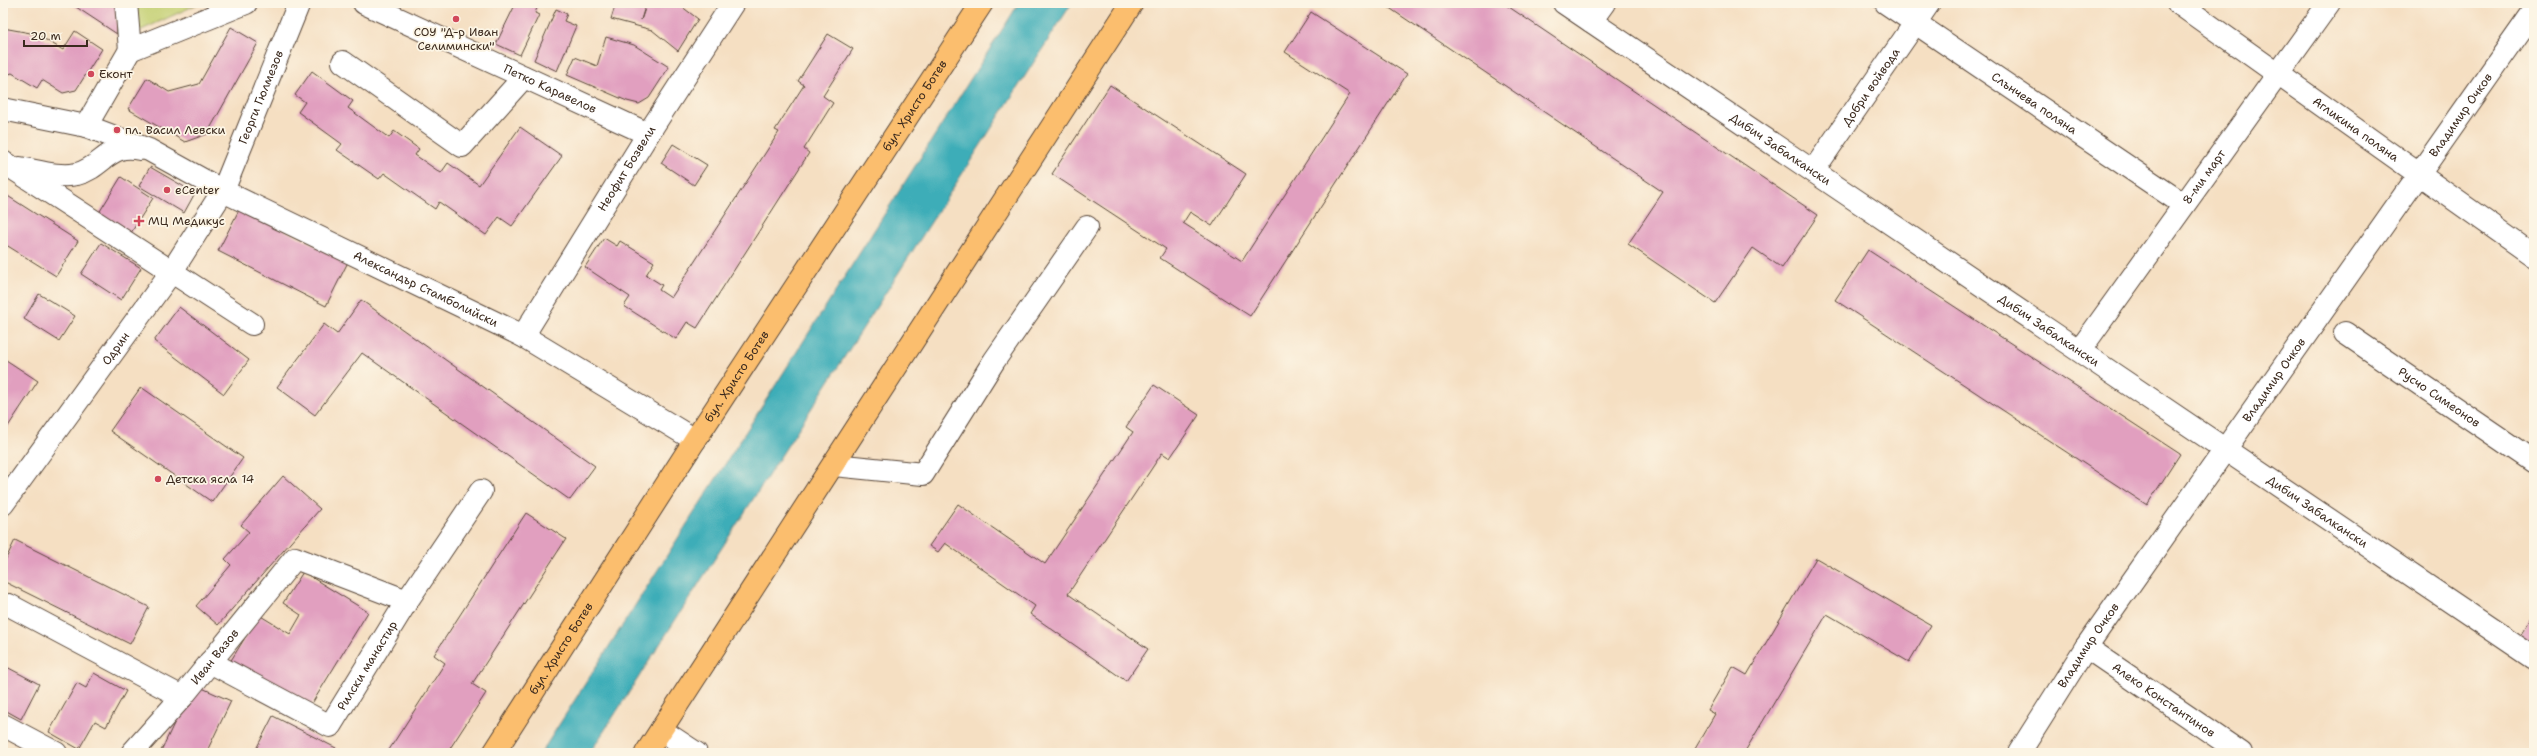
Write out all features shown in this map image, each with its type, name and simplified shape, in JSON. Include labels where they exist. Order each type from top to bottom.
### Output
[{"type":"main road","points":[[646,753],[1132,3]]},
{"type":"main road","name":"бул. Христо Ботев","points":[[494,753],[976,5]]},
{"type":"street","points":[[86,126],[130,50],[126,3]]},
{"type":"street","points":[[130,50],[246,3]]},
{"type":"street","name":"Георги Гюлмезов","points":[[224,191],[299,3]]},
{"type":"street","name":"Петко Каравелов","points":[[364,3],[648,134]]},
{"type":"street","name":"Неофит Бозвели","points":[[523,336],[648,134],[733,3]]},
{"type":"street","name":"Дибич Забалкански","points":[[1564,3],[2534,658]]},
{"type":"street","points":[[1591,20],[1604,3]]},
{"type":"street","name":"Слънчева поляна","points":[[1886,3],[2183,204]]},
{"type":"street","name":"Добри войвода","points":[[1813,171],[1929,3]]},
{"type":"street","name":"Агликина поляна","points":[[2178,3],[2534,256]]},
{"type":"street","name":"8-ми март","points":[[2080,350],[2183,204],[2329,3]]},
{"type":"street","name":"Владимир Очков","points":[[2019,753],[2086,647],[2226,449],[2318,315],[2421,175],[2534,11]]},
{"type":"street","points":[[343,62],[462,146],[524,77]]},
{"type":"street","name":"Александър Стамболийски","points":[[3,109],[86,126],[149,150],[224,191],[523,336],[695,440]]},
{"type":"street","points":[[6,164],[66,176],[89,169],[119,148],[149,150]]},
{"type":"street","points":[[6,164],[252,324]]},
{"type":"street","name":"Одрин","points":[[3,504],[172,271],[224,191]]},
{"type":"street","points":[[834,465],[923,474],[994,360],[1087,228]]},
{"type":"street","name":"Русчо Симеонов","points":[[2345,333],[2534,462]]},
{"type":"street","name":"Рилски манастир","points":[[210,662],[330,726],[407,601],[481,491]]},
{"type":"street","name":"Иван Вазов","points":[[132,753],[182,697],[295,558],[407,601]]},
{"type":"street","points":[[9,605],[182,697]]},
{"type":"street","name":"Алеко Константинов","points":[[2086,647],[2241,753]]},
{"type":"street","points":[[3,725],[56,753]]},
{"type":"street","points":[[661,730],[696,753]]},
{"type":"green space","points":[[134,3],[200,3],[137,32]]},
{"type":"water","points":[[1019,3],[1072,3],[590,753],[541,753]]},
{"type":"building","points":[[70,3],[116,3],[117,34]]},
{"type":"building","points":[[516,3],[539,3],[535,13],[539,15],[520,55],[496,44]]},
{"type":"building","points":[[616,3],[646,3],[641,20],[647,3],[677,3],[698,19],[678,51],[652,30],[611,19]]},
{"type":"building","points":[[1382,3],[1503,3],[1818,215],[1782,268],[1753,248],[1715,303],[1628,244],[1663,192]]},
{"type":"building","points":[[556,9],[567,14],[564,21],[576,26],[557,71],[534,60]]},
{"type":"building","points":[[1311,12],[1407,74],[1250,316],[1160,258],[1166,249],[1052,174],[1110,85],[1246,174],[1212,226],[1190,212],[1183,223],[1242,261],[1350,94],[1285,52]]},
{"type":"building","points":[[231,27],[258,43],[207,134],[185,142],[128,109],[147,78],[169,92],[199,84]]},
{"type":"building","points":[[3,28],[36,34],[63,50],[75,31],[102,49],[76,90],[63,93],[42,80],[37,88],[12,73],[3,76]]},
{"type":"building","points":[[828,34],[853,49],[823,96],[833,103],[804,149],[809,153],[697,328],[687,322],[676,339],[624,306],[630,297],[585,267],[604,238],[617,246],[620,241],[654,262],[646,275],[662,285],[659,290],[671,298],[779,132],[775,130],[804,85],[798,81]]},
{"type":"building","points":[[606,37],[634,45],[669,67],[649,98],[639,104],[627,101],[567,75],[575,57],[597,66]]},
{"type":"building","points":[[312,71],[353,101],[348,108],[389,138],[394,131],[419,149],[415,155],[441,173],[448,163],[479,185],[520,127],[562,156],[512,226],[499,217],[486,235],[439,202],[435,209],[384,173],[379,179],[337,150],[342,144],[298,112],[305,102],[295,95]]},
{"type":"building","points":[[673,144],[707,165],[694,185],[661,163]]},
{"type":"building","name":"eCenter","points":[[150,167],[195,193],[184,213],[139,186]]},
{"type":"building","points":[[121,177],[153,198],[129,236],[97,216]]},
{"type":"building","points":[[3,193],[78,241],[56,276],[3,243]]},
{"type":"building","points":[[240,208],[348,262],[326,306],[218,251]]},
{"type":"building","points":[[101,243],[141,268],[121,300],[81,274]]},
{"type":"building","points":[[1868,250],[2180,454],[2147,505],[1835,300]]},
{"type":"building","points":[[39,294],[75,316],[59,341],[24,319]]},
{"type":"building","points":[[361,300],[595,466],[570,500],[362,353],[315,415],[277,387],[324,324],[337,334]]},
{"type":"building","points":[[179,307],[249,360],[224,394],[154,341]]},
{"type":"building","points":[[3,358],[38,381],[3,434]]},
{"type":"building","points":[[1154,385],[1199,415],[1170,458],[1162,453],[1068,594],[1148,649],[1126,681],[1030,614],[1035,606],[945,543],[938,552],[929,546],[958,504],[1045,564],[1133,432],[1126,427]]},
{"type":"building","points":[[141,387],[243,458],[212,502],[110,431]]},
{"type":"building","points":[[283,476],[320,509],[218,625],[196,606],[231,565],[225,559],[249,532],[241,525]]},
{"type":"building","points":[[526,513],[566,539],[472,684],[486,693],[447,753],[387,753],[445,663],[434,655]]},
{"type":"building","points":[[15,540],[149,607],[130,644],[3,581],[3,565]]},
{"type":"building","points":[[1816,558],[1931,625],[1909,662],[1827,614],[1744,753],[1692,753],[1715,714],[1708,710],[1733,667],[1747,675]]},
{"type":"building","points":[[303,572],[368,612],[308,710],[230,662],[259,615],[290,634],[301,615],[283,603]]},
{"type":"building","points":[[2531,618],[2534,619],[2534,648],[2518,639]]},
{"type":"building","points":[[3,665],[39,684],[21,719],[3,709]]},
{"type":"building","points":[[94,673],[126,691],[106,727],[95,721],[79,749],[49,732],[77,683],[86,688]]},
{"type":"building","points":[[193,684],[231,701],[206,753],[160,753]]},
{"type":"building","points":[[273,716],[336,748],[333,753],[254,753]]},
{"type":"place","name":"СОУ \"Д-р Иван Селимински\"","points":[[456,19]]},
{"type":"place","name":"Еконт","points":[[91,74]]},
{"type":"place","name":"пл. Васил Левски","points":[[117,130]]},
{"type":"place","name":"eCenter","points":[[167,190]]},
{"type":"place","name":"МЦ Медикус","points":[[139,221]]},
{"type":"place","name":"Детска ясла 14","points":[[158,479]]}]
